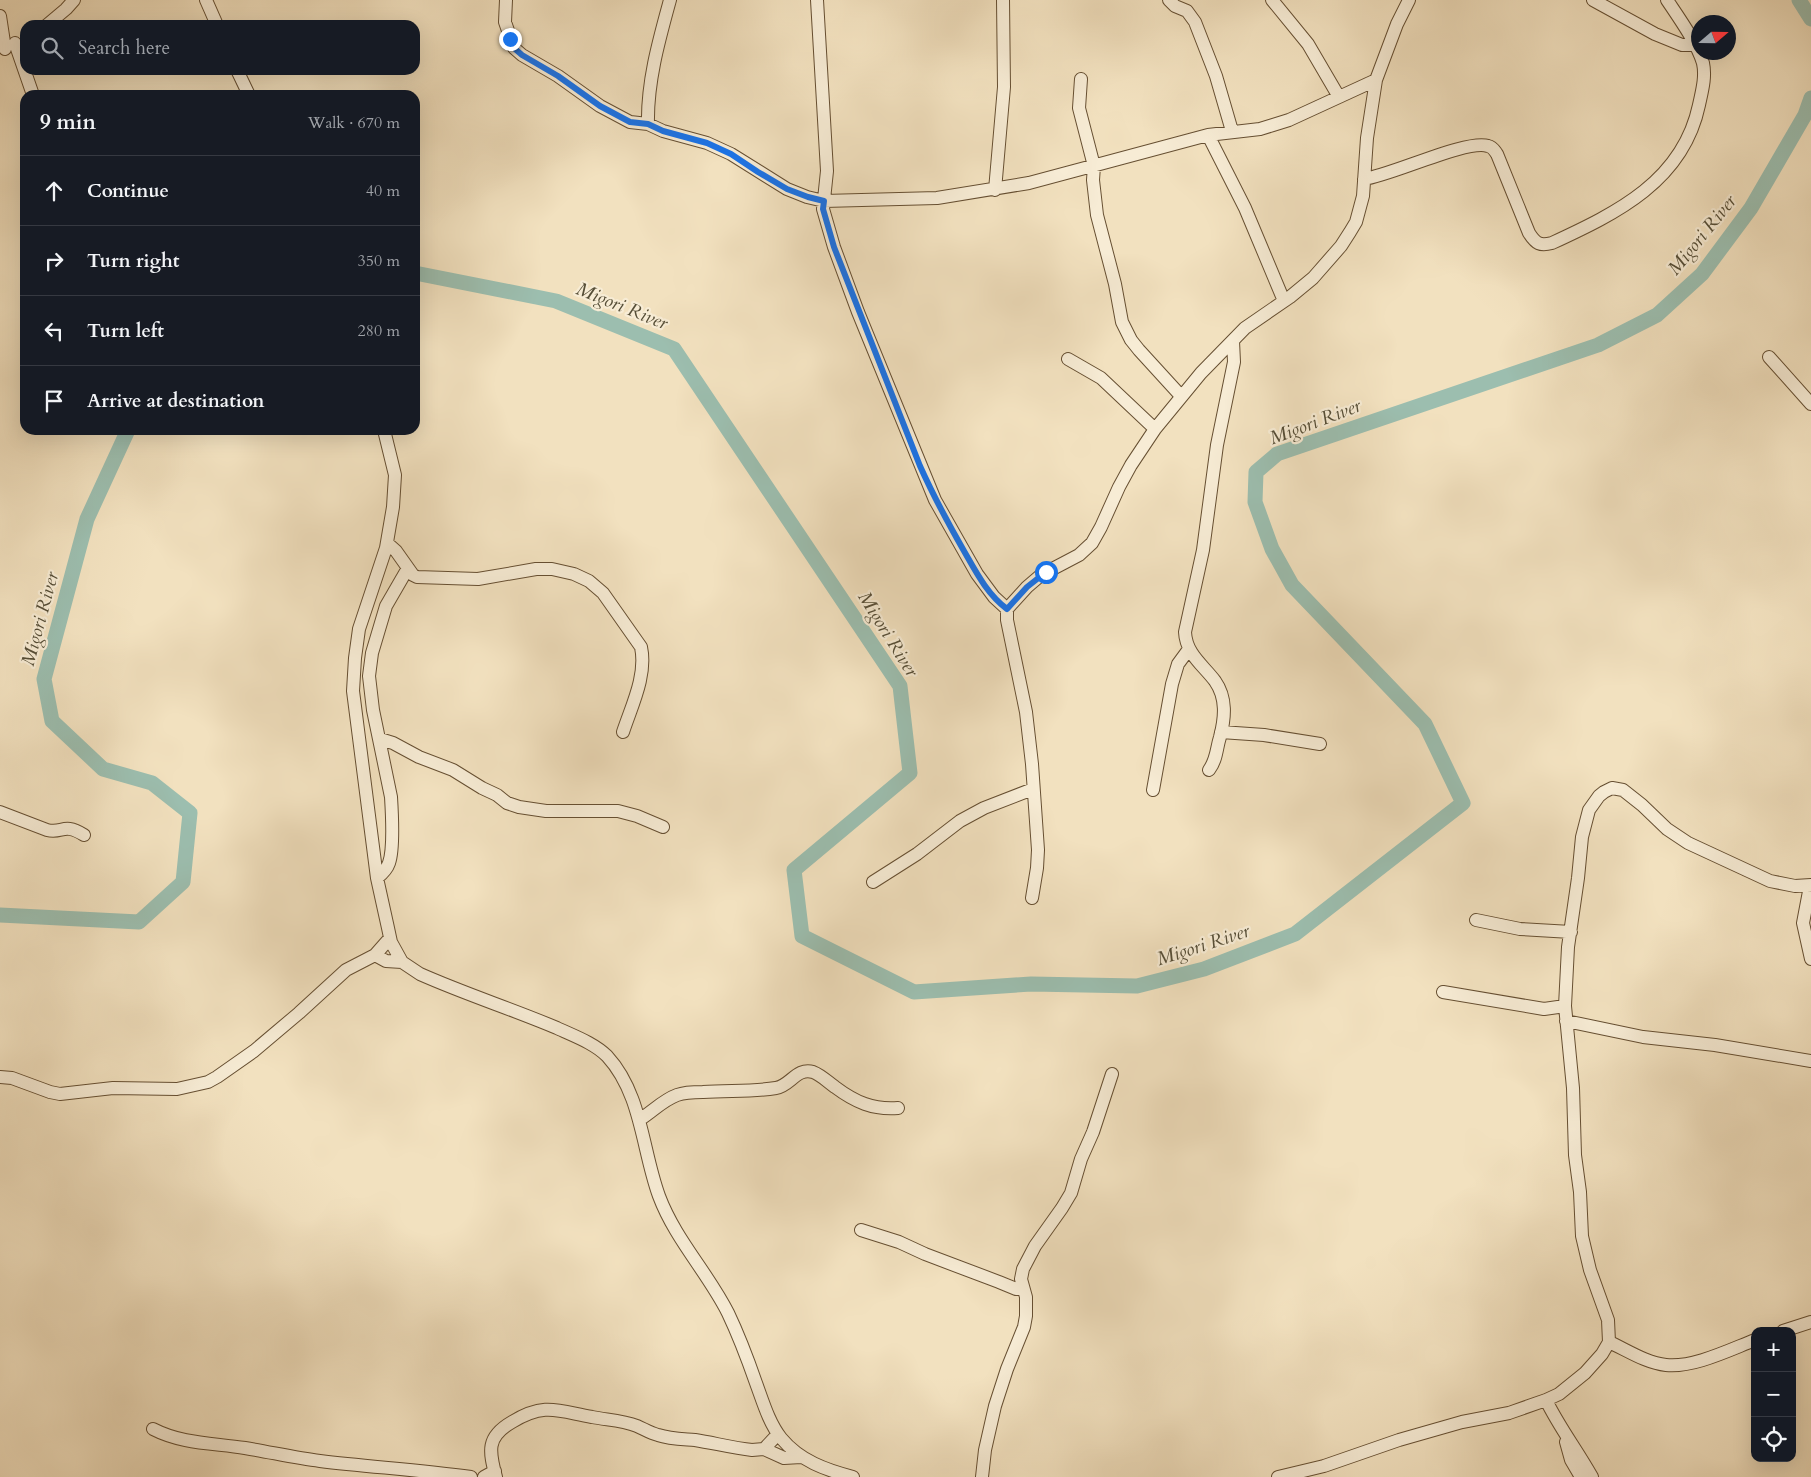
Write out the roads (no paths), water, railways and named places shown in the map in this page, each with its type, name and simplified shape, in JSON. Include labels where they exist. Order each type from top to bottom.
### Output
[{"type":"street","points":[[53,20],[74,0]]},
{"type":"street","points":[[206,0],[215,20]]},
{"type":"street","points":[[506,0],[505,22],[514,48],[600,106],[630,122],[648,124],[663,131],[707,143],[731,154],[787,189],[824,201],[937,198],[1029,184],[1208,135],[1260,129],[1289,120],[1376,80]]},
{"type":"street","points":[[648,124],[649,90],[656,52],[670,0]]},
{"type":"street","points":[[817,0],[827,171],[823,209],[825,218],[843,271],[935,500],[977,574],[994,597],[1007,609]]},
{"type":"street","points":[[1169,0],[1174,6],[1187,11],[1195,22],[1216,76],[1232,131]]},
{"type":"street","points":[[1272,0],[1308,44],[1339,97]]},
{"type":"street","points":[[1032,898],[1038,850],[1032,764],[1026,712],[1006,620],[1007,609],[1041,575],[1079,556],[1092,543],[1122,482],[1155,429],[1181,396],[1245,328],[1298,291],[1313,278],[1341,246],[1350,232],[1360,207],[1369,116],[1376,80],[1396,24],[1409,0]]},
{"type":"street","points":[[1593,0],[1662,37],[1682,45],[1691,45]]},
{"type":"street","points":[[1667,0],[1691,40]]},
{"type":"street","points":[[995,190],[1004,87],[1007,1]]},
{"type":"street","points":[[0,16],[20,65]]},
{"type":"street","points":[[1364,179],[1466,146],[1489,146],[1497,154],[1534,242],[1544,245],[1552,243],[1638,197],[1660,178],[1679,154],[1698,112],[1703,85],[1703,65],[1701,60]]},
{"type":"street","points":[[24,75],[31,90]]},
{"type":"street","points":[[239,75],[247,90]]},
{"type":"street","points":[[1081,79],[1079,108],[1094,166],[1093,180],[1097,215],[1115,284],[1122,322],[1131,340],[1181,396]]},
{"type":"street","points":[[1208,135],[1245,208],[1284,300]]},
{"type":"street","points":[[1209,770],[1216,758],[1224,711],[1218,687],[1189,649],[1185,632],[1203,550],[1216,445],[1234,362],[1232,341]]},
{"type":"street","points":[[1769,358],[1811,404]]},
{"type":"street","points":[[1068,359],[1101,378],[1155,429]]},
{"type":"street","points":[[385,435],[395,475],[393,507],[387,543],[359,629],[355,658],[354,691],[377,878],[390,938],[402,962]]},
{"type":"street","points":[[387,543],[417,577],[478,579],[523,571],[552,569],[574,574],[589,581],[603,593],[641,647],[643,656],[638,687],[623,732]]},
{"type":"street","points":[[377,878],[389,864],[392,845],[391,797],[369,686],[372,653],[386,606],[408,568]]},
{"type":"street","points":[[1153,790],[1172,684],[1178,664],[1189,649]]},
{"type":"street","points":[[1221,732],[1264,735],[1320,744]]},
{"type":"street","points":[[380,739],[453,770],[482,788],[497,794],[507,802],[519,807],[546,811],[618,811],[637,816],[663,827]]},
{"type":"street","points":[[1278,1477],[1324,1466],[1399,1440],[1462,1422],[1509,1412],[1546,1400],[1558,1394],[1585,1373],[1602,1354],[1609,1342],[1608,1320],[1590,1270],[1582,1236],[1580,1192],[1574,1140],[1572,1080],[1565,1006],[1566,965],[1582,837],[1589,810],[1598,796],[1612,788],[1623,790],[1666,830],[1688,843],[1770,881],[1795,886],[1810,885],[1809,901],[1803,923],[1811,959]]},
{"type":"street","points":[[873,882],[917,854],[960,821],[984,808],[1033,789]]},
{"type":"street","points":[[0,812],[47,830],[72,829],[84,836]]},
{"type":"street","points":[[1476,920],[1520,929],[1571,932]]},
{"type":"street","points":[[0,1077],[12,1078],[60,1094],[113,1088],[177,1089],[208,1082],[254,1051],[346,970],[375,955],[390,938]]},
{"type":"street","points":[[375,955],[386,961],[402,962],[433,980],[545,1023],[593,1046],[605,1054],[625,1081],[639,1120],[653,1179],[667,1215],[711,1283],[727,1312],[741,1342],[771,1422],[778,1434],[801,1457],[819,1466],[853,1477]]},
{"type":"street","points":[[1443,992],[1544,1009],[1565,1006]]},
{"type":"street","points":[[1566,1021],[1643,1036],[1811,1060]]},
{"type":"street","points":[[639,1120],[678,1094],[720,1090],[775,1089],[784,1086],[794,1076],[806,1071],[821,1076],[845,1095],[863,1105],[898,1108]]},
{"type":"street","points":[[982,1477],[984,1450],[995,1406],[1024,1327],[1026,1297],[1021,1280],[1027,1260],[1072,1192],[1081,1159],[1093,1132],[1112,1074]]},
{"type":"street","points":[[861,1230],[904,1243],[970,1272],[1014,1288],[1022,1288]]},
{"type":"street","points":[[1795,1327],[1811,1322]]},
{"type":"street","points":[[1609,1342],[1640,1357],[1672,1365],[1691,1363],[1751,1341]]},
{"type":"street","points":[[1546,1400],[1566,1437],[1574,1446],[1592,1477]]},
{"type":"street","points":[[491,1475],[494,1435],[503,1427],[526,1414],[544,1409],[561,1410],[589,1417],[621,1421],[658,1435],[740,1449],[764,1450],[784,1458],[801,1457]]},
{"type":"street","points":[[153,1429],[172,1438],[184,1441],[317,1460],[471,1477]]},
{"type":"street","points":[[764,1450],[778,1434]]},
{"type":"street","points":[[1566,1437],[1567,1449],[1581,1477]]},
{"type":"waterway","name":"Migori River","points":[[1799,0],[1811,19]]},
{"type":"waterway","name":"Migori River","points":[[420,274],[556,301],[674,349],[900,686],[910,773],[794,870],[802,936],[914,992],[1031,984],[1137,986],[1204,969],[1295,934],[1463,803],[1425,724],[1292,585],[1272,549],[1255,502],[1256,472],[1277,454],[1598,345],[1657,315],[1702,274],[1751,208],[1805,115],[1811,98]]},
{"type":"waterway","name":"Migori River","points":[[0,915],[139,922],[183,882],[190,813],[152,783],[103,769],[52,721],[44,679],[87,519],[126,435]]}]
